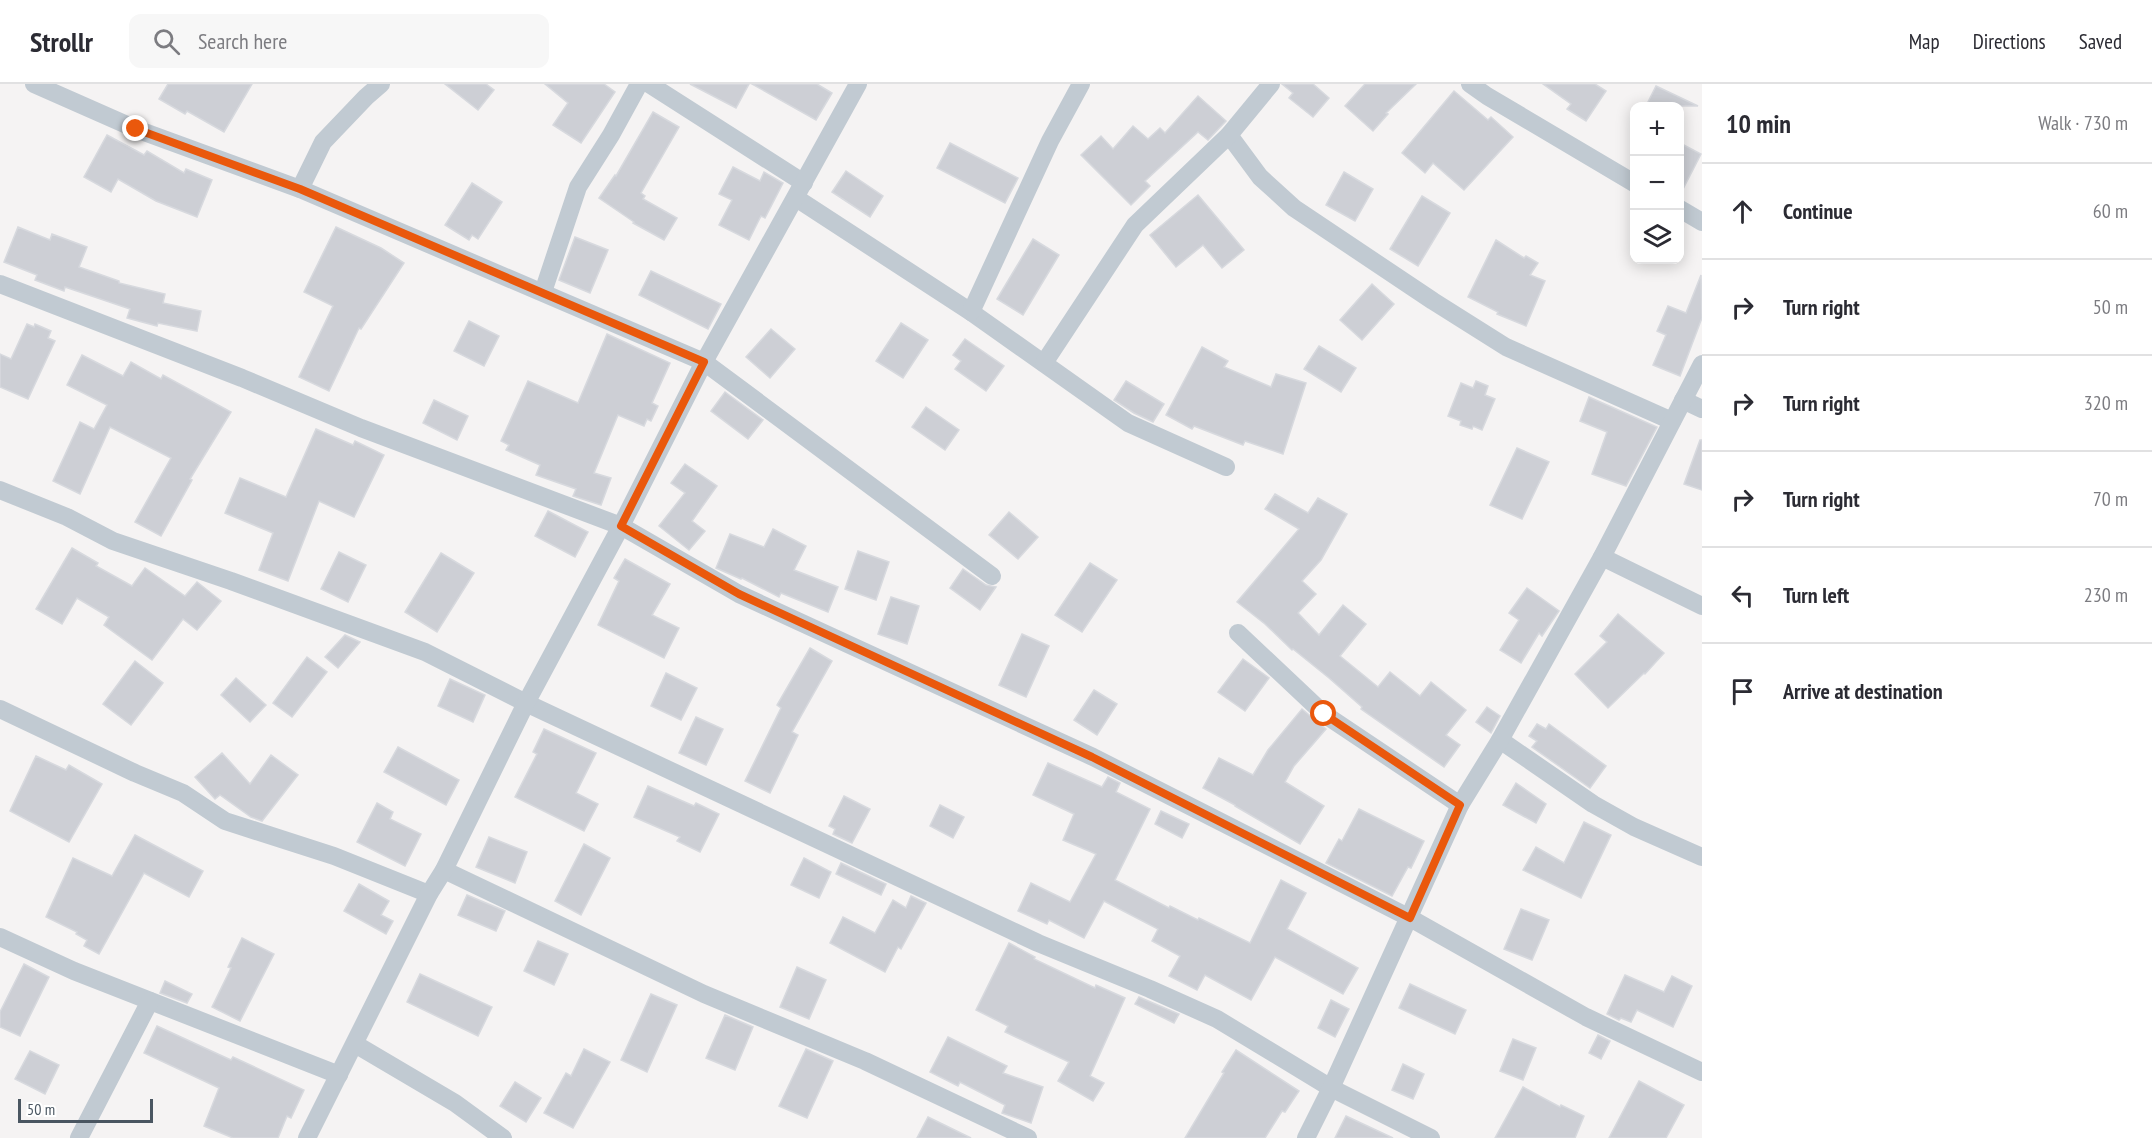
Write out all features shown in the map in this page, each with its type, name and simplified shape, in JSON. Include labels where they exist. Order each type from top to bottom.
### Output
[{"type":"street","points":[[34,84],[136,129],[300,189],[704,362],[992,576]]},
{"type":"street","points":[[300,189],[323,142],[361,90],[381,84]]},
{"type":"street","points":[[543,292],[578,187],[611,135],[639,84]]},
{"type":"street","points":[[649,84],[1128,423],[1226,467]]},
{"type":"street","points":[[307,1138],[429,894],[444,870],[526,703],[621,526],[704,362],[858,84]]},
{"type":"street","points":[[971,312],[1050,141],[1081,84]]},
{"type":"street","points":[[1044,363],[1135,225],[1229,135],[1271,84]]},
{"type":"street","points":[[1470,84],[1630,180]]},
{"type":"street","points":[[1229,135],[1260,177],[1294,208],[1433,301],[1506,347],[1672,421]]},
{"type":"street","points":[[1682,210],[1702,222]]},
{"type":"street","points":[[0,284],[242,378],[361,428],[621,526],[739,594],[1092,757],[1410,918],[1586,1017],[1702,1072]]},
{"type":"street","points":[[1306,1138],[1410,918],[1460,805],[1500,740],[1602,557],[1702,364]]},
{"type":"street","points":[[1683,400],[1702,409]]},
{"type":"street","points":[[0,490],[67,517],[113,541],[231,581],[425,652],[526,703],[1038,943],[1217,1019],[1331,1088],[1431,1138]]},
{"type":"street","points":[[1602,557],[1702,606]]},
{"type":"street","points":[[1238,633],[1324,714],[1460,805]]},
{"type":"street","points":[[0,709],[135,773],[183,793],[225,821],[334,856],[429,894]]},
{"type":"street","points":[[1500,740],[1593,804],[1634,827],[1702,857]]},
{"type":"street","points":[[444,870],[704,994],[865,1061],[1028,1138]]},
{"type":"street","points":[[0,937],[74,971],[339,1075]]},
{"type":"street","points":[[79,1138],[150,1001]]},
{"type":"street","points":[[355,1044],[455,1103],[503,1138]]},
{"type":"building","points":[[168,84],[252,84],[224,132],[187,111],[185,114],[159,99]]},
{"type":"building","points":[[445,84],[486,84],[494,90],[478,110]]},
{"type":"building","points":[[545,84],[604,84],[615,92],[581,143],[553,125],[568,103]]},
{"type":"building","points":[[690,84],[749,84],[736,108]]},
{"type":"building","points":[[752,84],[817,84],[832,93],[816,120]]},
{"type":"building","points":[[1282,84],[1313,84],[1329,98],[1313,117],[1289,98],[1293,93]]},
{"type":"building","points":[[1365,84],[1416,84],[1386,113],[1388,114],[1373,131],[1345,106]]},
{"type":"building","points":[[1543,84],[1595,84],[1606,91],[1586,121],[1567,109],[1571,104]]},
{"type":"building","points":[[1656,86],[1698,106],[1684,106],[1684,102],[1648,102]]},
{"type":"building","points":[[1454,91],[1488,120],[1491,117],[1513,137],[1464,190],[1433,163],[1425,173],[1402,153]]},
{"type":"building","points":[[1198,96],[1226,121],[1208,140],[1198,132],[1145,181],[1150,186],[1131,205],[1081,155],[1101,136],[1113,149],[1133,126],[1148,139],[1160,128],[1165,133]]},
{"type":"building","points":[[653,112],[679,127],[641,193],[645,196],[643,199],[677,218],[664,240],[633,223],[599,198],[616,176]]},
{"type":"building","points":[[107,135],[144,155],[147,151],[184,173],[186,169],[212,180],[197,217],[156,201],[118,179],[111,192],[84,177]]},
{"type":"building","points":[[950,143],[1018,178],[1005,203],[937,168]]},
{"type":"building","points":[[1684,145],[1701,154],[1684,187]]},
{"type":"building","points":[[733,167],[760,181],[764,172],[783,183],[765,218],[761,216],[749,240],[719,225],[732,200],[719,194]]},
{"type":"building","points":[[846,171],[883,196],[870,217],[832,192]]},
{"type":"building","points":[[1344,172],[1373,189],[1355,221],[1326,205]]},
{"type":"building","points":[[472,183],[502,202],[478,239],[472,235],[469,240],[445,225]]},
{"type":"building","points":[[1198,195],[1244,250],[1222,268],[1203,245],[1176,267],[1150,235]]},
{"type":"building","points":[[1422,196],[1450,213],[1418,266],[1390,249]]},
{"type":"building","points":[[18,227],[50,240],[52,234],[87,247],[79,267],[119,281],[119,283],[165,294],[163,303],[201,311],[197,331],[158,323],[157,326],[127,318],[130,309],[65,287],[64,291],[35,280],[37,275],[4,262]]},
{"type":"building","points":[[336,227],[381,248],[404,263],[361,329],[359,328],[329,391],[299,377],[333,306],[304,292]]},
{"type":"building","points":[[575,237],[608,250],[590,293],[559,280]]},
{"type":"building","points":[[1033,239],[1059,255],[1023,315],[997,299]]},
{"type":"building","points":[[1496,240],[1524,258],[1526,256],[1538,263],[1530,275],[1545,281],[1526,326],[1497,314],[1498,312],[1468,297]]},
{"type":"building","points":[[651,271],[721,304],[708,329],[639,295]]},
{"type":"building","points":[[1701,275],[1702,318],[1680,376],[1653,365],[1666,335],[1657,331],[1668,306],[1686,313]]},
{"type":"building","points":[[1372,284],[1394,304],[1362,340],[1340,320]]},
{"type":"building","points":[[469,321],[499,336],[484,366],[454,351]]},
{"type":"building","points":[[901,323],[928,340],[903,378],[876,361]]},
{"type":"building","points":[[27,324],[34,327],[35,324],[51,331],[48,338],[55,341],[28,399],[0,387],[0,354],[11,359]]},
{"type":"building","points":[[771,329],[795,349],[770,378],[746,357]]},
{"type":"building","points":[[607,334],[670,363],[652,403],[658,406],[651,421],[647,419],[644,426],[618,415],[594,473],[611,478],[601,505],[573,496],[576,489],[536,475],[540,465],[506,450],[509,445],[501,441],[528,381],[578,403]]},
{"type":"building","points":[[965,339],[1004,366],[986,391],[955,369],[961,361],[953,355]]},
{"type":"building","points":[[1319,346],[1356,368],[1341,392],[1304,369]]},
{"type":"building","points":[[1202,347],[1228,361],[1224,367],[1271,387],[1276,374],[1306,383],[1283,454],[1245,441],[1243,445],[1194,426],[1192,429],[1166,415]]},
{"type":"building","points":[[82,355],[123,376],[131,362],[161,379],[163,375],[231,412],[190,479],[192,480],[161,536],[135,522],[171,458],[110,427],[80,494],[53,481],[80,422],[94,429],[107,405],[67,385]]},
{"type":"building","points":[[1126,381],[1164,404],[1153,422],[1114,400]]},
{"type":"building","points":[[1476,381],[1488,386],[1485,395],[1495,399],[1482,430],[1473,426],[1472,429],[1460,425],[1461,421],[1448,416],[1461,383],[1473,388]]},
{"type":"building","points":[[725,392],[763,420],[748,439],[711,411]]},
{"type":"building","points":[[1589,397],[1657,427],[1626,486],[1592,474],[1607,432],[1580,421]]},
{"type":"building","points":[[434,400],[468,416],[457,440],[423,423]]},
{"type":"building","points":[[926,407],[959,430],[945,450],[912,427]]},
{"type":"building","points":[[316,429],[353,445],[355,441],[384,455],[354,517],[319,501],[288,581],[259,570],[273,533],[225,513],[240,478],[286,497]]},
{"type":"building","points":[[1700,440],[1702,440],[1702,490],[1684,484]]},
{"type":"building","points":[[1517,448],[1549,462],[1522,519],[1490,505]]},
{"type":"building","points":[[685,464],[717,486],[692,521],[705,531],[689,550],[659,526],[685,493],[671,483]]},
{"type":"building","points":[[1275,494],[1308,513],[1318,498],[1347,514],[1321,560],[1302,581],[1316,594],[1298,613],[1319,635],[1343,605],[1366,624],[1340,656],[1378,687],[1390,672],[1420,696],[1431,682],[1466,710],[1446,735],[1460,745],[1444,767],[1361,709],[1362,707],[1329,678],[1292,650],[1265,624],[1237,602],[1299,529],[1265,509]]},
{"type":"building","points":[[548,511],[588,532],[575,557],[535,536]]},
{"type":"building","points":[[1009,512],[1038,537],[1018,559],[989,535]]},
{"type":"building","points":[[773,529],[806,546],[794,570],[838,587],[828,612],[781,593],[779,597],[716,568],[730,534],[764,547]]},
{"type":"building","points":[[72,548],[98,563],[96,566],[132,586],[145,568],[185,596],[197,582],[221,601],[197,630],[183,619],[152,660],[104,625],[109,617],[77,598],[62,624],[36,609]]},
{"type":"building","points":[[858,551],[889,562],[876,600],[845,589]]},
{"type":"building","points":[[339,552],[366,565],[348,602],[321,589]]},
{"type":"building","points":[[441,553],[474,573],[437,632],[405,612]]},
{"type":"building","points":[[625,559],[670,584],[652,615],[679,628],[664,658],[598,625],[619,581],[614,578]]},
{"type":"building","points":[[1090,563],[1117,580],[1082,632],[1055,615]]},
{"type":"building","points":[[963,569],[986,585],[996,587],[980,610],[950,588]]},
{"type":"building","points":[[1527,588],[1559,611],[1542,636],[1539,633],[1521,663],[1500,650],[1519,620],[1509,613]]},
{"type":"building","points":[[891,597],[919,606],[907,644],[878,634]]},
{"type":"building","points":[[1618,614],[1664,653],[1608,708],[1575,674],[1607,642],[1600,636]]},
{"type":"building","points":[[1022,634],[1049,646],[1026,697],[999,685]]},
{"type":"building","points":[[345,635],[360,642],[338,668],[325,657]]},
{"type":"building","points":[[810,648],[832,661],[792,732],[798,735],[770,793],[745,781],[781,708],[777,705]]},
{"type":"building","points":[[307,657],[327,672],[292,717],[273,703]]},
{"type":"building","points":[[1243,659],[1269,678],[1245,711],[1218,692]]},
{"type":"building","points":[[135,661],[163,683],[131,725],[103,704]]},
{"type":"building","points":[[666,673],[697,688],[681,720],[651,706]]},
{"type":"building","points":[[236,678],[266,705],[250,722],[221,695]]},
{"type":"building","points":[[450,679],[485,695],[473,722],[438,706]]},
{"type":"building","points":[[1094,690],[1117,704],[1097,735],[1074,720]]},
{"type":"building","points":[[1487,707],[1500,716],[1491,733],[1476,722]]},
{"type":"building","points":[[1302,709],[1326,729],[1294,766],[1285,782],[1324,806],[1300,844],[1203,788],[1219,758],[1253,775],[1268,750]]},
{"type":"building","points":[[696,717],[723,729],[706,765],[679,753]]},
{"type":"building","points":[[1537,724],[1546,729],[1549,724],[1606,766],[1590,788],[1532,747],[1537,741],[1529,736]]},
{"type":"building","points":[[544,729],[596,753],[576,793],[598,804],[584,831],[515,797],[537,754],[533,752]]},
{"type":"building","points":[[398,747],[459,780],[446,805],[384,772]]},
{"type":"building","points":[[222,753],[250,784],[271,755],[298,775],[262,821],[251,817],[220,795],[215,799],[195,777]]},
{"type":"building","points":[[36,756],[66,770],[69,765],[102,784],[69,842],[10,811]]},
{"type":"building","points":[[1048,763],[1102,787],[1108,777],[1120,783],[1116,792],[1150,809],[1115,880],[1169,908],[1170,906],[1198,920],[1199,918],[1250,943],[1281,880],[1306,893],[1287,929],[1358,968],[1343,994],[1275,957],[1251,1000],[1205,975],[1197,990],[1169,976],[1180,956],[1152,941],[1158,929],[1104,901],[1084,938],[1049,920],[1047,924],[1018,911],[1031,883],[1070,902],[1096,854],[1063,840],[1074,814],[1033,795]]},
{"type":"building","points":[[1516,783],[1546,804],[1536,823],[1503,805]]},
{"type":"building","points":[[648,786],[719,814],[700,852],[677,841],[680,837],[634,817]]},
{"type":"building","points":[[844,796],[870,809],[852,843],[833,834],[835,829],[829,826]]},
{"type":"building","points":[[377,803],[393,812],[390,819],[421,834],[405,866],[357,842]]},
{"type":"building","points":[[940,805],[964,817],[953,838],[930,826]]},
{"type":"building","points":[[1359,809],[1424,841],[1411,868],[1408,867],[1392,896],[1326,863],[1339,839],[1342,841]]},
{"type":"building","points":[[1161,811],[1189,824],[1182,838],[1155,824]]},
{"type":"building","points":[[1584,822],[1611,835],[1581,898],[1523,870],[1536,847],[1564,863]]},
{"type":"building","points":[[135,835],[203,871],[189,897],[144,873],[99,954],[84,946],[87,940],[76,934],[77,932],[46,917],[73,858],[112,876]]},
{"type":"building","points":[[489,837],[527,852],[515,883],[476,867]]},
{"type":"building","points":[[584,844],[610,858],[581,915],[555,901]]},
{"type":"building","points":[[804,858],[831,872],[819,898],[791,885]]},
{"type":"building","points":[[841,863],[886,884],[881,895],[836,874]]},
{"type":"building","points":[[359,884],[389,901],[381,915],[393,921],[386,934],[344,911]]},
{"type":"building","points":[[467,895],[505,911],[496,931],[458,915]]},
{"type":"building","points":[[911,896],[926,903],[901,949],[898,947],[885,972],[830,943],[843,917],[875,933],[893,900],[906,908]]},
{"type":"building","points":[[1521,909],[1549,920],[1532,960],[1504,949]]},
{"type":"building","points":[[242,938],[274,954],[240,1021],[212,1007],[231,968],[228,967]]},
{"type":"building","points":[[538,941],[568,954],[554,985],[524,971]]},
{"type":"building","points":[[1009,943],[1035,957],[1034,959],[1095,988],[1096,985],[1125,998],[1090,1076],[1104,1083],[1093,1101],[1058,1081],[1069,1062],[1005,1032],[1008,1026],[976,1010]]},
{"type":"building","points":[[24,964],[49,977],[20,1036],[0,1027],[0,1012]]},
{"type":"building","points":[[797,967],[826,980],[809,1019],[780,1007]]},
{"type":"building","points":[[420,974],[492,1007],[478,1036],[407,1002]]},
{"type":"building","points":[[1625,975],[1664,992],[1672,976],[1692,986],[1673,1027],[1637,1010],[1631,1022],[1621,1018],[1619,1020],[1607,1014]]},
{"type":"building","points":[[165,981],[192,994],[187,1003],[160,993]]},
{"type":"building","points":[[1410,984],[1466,1010],[1455,1034],[1399,1008]]},
{"type":"building","points":[[651,994],[677,1005],[647,1072],[621,1060]]},
{"type":"building","points":[[1139,997],[1179,1014],[1174,1023],[1135,1004]]},
{"type":"building","points":[[1331,1000],[1349,1009],[1335,1037],[1318,1028]]},
{"type":"building","points":[[725,1015],[753,1027],[735,1070],[706,1058]]},
{"type":"building","points":[[157,1026],[231,1060],[233,1057],[304,1090],[291,1118],[287,1116],[278,1138],[233,1138],[204,1126],[219,1088],[144,1053]]},
{"type":"building","points":[[1598,1035],[1610,1041],[1601,1059],[1589,1053]]},
{"type":"building","points":[[948,1037],[1007,1066],[1003,1073],[1043,1087],[1031,1123],[1002,1113],[1005,1105],[960,1082],[958,1086],[930,1072]]},
{"type":"building","points":[[1513,1039],[1536,1048],[1523,1080],[1500,1071]]},
{"type":"building","points":[[584,1049],[610,1062],[573,1128],[544,1113],[566,1073],[571,1076]]},
{"type":"building","points":[[806,1049],[833,1061],[807,1118],[779,1106]]},
{"type":"building","points":[[1236,1050],[1299,1091],[1285,1112],[1282,1111],[1265,1138],[1185,1138],[1224,1073],[1222,1072]]},
{"type":"building","points":[[30,1051],[59,1065],[45,1094],[15,1079]]},
{"type":"building","points":[[1403,1064],[1424,1074],[1413,1099],[1392,1090]]},
{"type":"building","points":[[1639,1081],[1684,1105],[1666,1138],[1609,1138]]},
{"type":"building","points":[[515,1082],[541,1098],[526,1122],[500,1106]]},
{"type":"building","points":[[1523,1087],[1560,1107],[1561,1105],[1584,1116],[1575,1138],[1495,1138]]},
{"type":"building","points":[[1346,1116],[1393,1138],[1335,1138]]},
{"type":"building","points":[[928,1117],[971,1138],[917,1138]]},
{"type":"route","points":[[136,129],[300,189],[704,362],[621,526],[739,594],[1092,757],[1410,918],[1460,805],[1324,714]]}]
